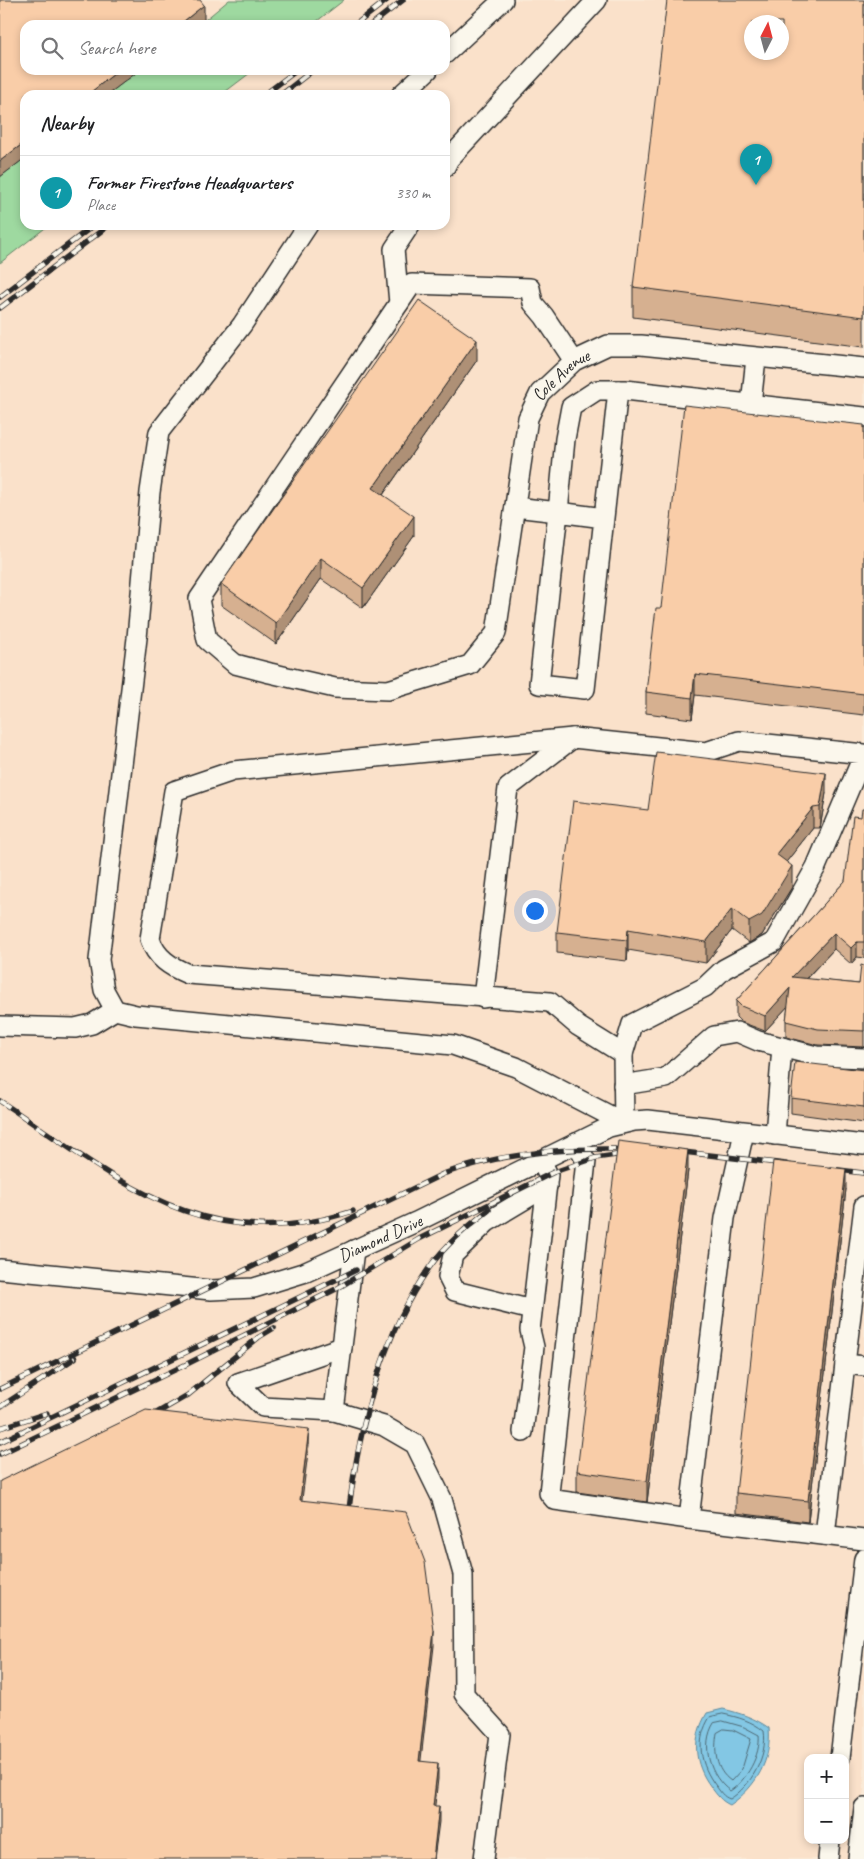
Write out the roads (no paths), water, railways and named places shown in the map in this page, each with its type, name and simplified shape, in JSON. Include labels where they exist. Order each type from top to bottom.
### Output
[{"type":"street","points":[[450,49],[503,0]]},
{"type":"street","points":[[450,158],[597,0]]},
{"type":"street","points":[[406,90],[423,75]]},
{"type":"street","points":[[115,1010],[104,990],[99,960],[137,638],[150,492],[160,432],[242,324],[305,230]]},
{"type":"street","points":[[400,302],[394,249],[407,230]]},
{"type":"street","points":[[400,302],[412,284],[530,288],[533,303],[574,361]]},
{"type":"street","name":"Cole Avenue","points":[[400,302],[199,599],[208,640],[235,664],[335,688],[388,690],[470,665],[496,633],[528,418],[540,392],[574,361],[608,345],[626,345],[864,368]]},
{"type":"street","points":[[751,404],[756,358]]},
{"type":"street","points":[[618,390],[585,689],[539,684],[571,407],[597,390],[618,390],[864,417]]},
{"type":"street","points":[[515,507],[604,518]]},
{"type":"street","points":[[0,1026],[74,1028],[92,1024],[115,1010],[136,1015],[453,1046],[516,1066],[624,1123],[623,1054],[632,1024],[704,986],[724,969],[774,942],[816,867],[864,754],[739,741],[706,752],[573,738],[233,771],[174,791],[150,939],[153,950],[173,968],[188,974],[550,1002],[578,1026],[623,1054]]},
{"type":"street","points":[[483,998],[508,788],[573,738]]},
{"type":"street","points":[[623,1086],[666,1078],[714,1036],[737,1032],[816,1056],[864,1058]]},
{"type":"street","points":[[775,1135],[782,1047]]},
{"type":"street","name":"Diamond Drive","points":[[0,1269],[151,1285],[239,1290],[282,1280],[354,1250],[609,1127],[624,1123],[648,1120],[864,1145]]},
{"type":"street","points":[[689,1520],[725,1218],[744,1132]]},
{"type":"street","points":[[576,1143],[586,1160],[549,1493],[555,1500],[689,1520],[864,1540]]},
{"type":"street","points":[[523,1432],[534,1347],[530,1330],[548,1175],[541,1160]]},
{"type":"street","points":[[532,1310],[455,1291],[448,1277],[453,1255],[488,1222],[547,1186]]},
{"type":"street","points":[[825,1535],[855,1365],[864,1206]]},
{"type":"street","points":[[334,1410],[354,1250]]},
{"type":"street","points":[[342,1347],[238,1383],[263,1407],[334,1410],[364,1422],[384,1426],[415,1444],[442,1499],[463,1574],[464,1694],[500,1734],[484,1859]]},
{"type":"street","points":[[841,1754],[857,1671],[864,1559]]},
{"type":"street","points":[[858,1859],[864,1808]]},
{"type":"street","points":[[828,1859],[830,1844]]},
{"type":"water","points":[[723,1709],[747,1716],[769,1728],[768,1751],[760,1772],[747,1790],[730,1805],[719,1798],[705,1778],[698,1760],[697,1750],[699,1732],[707,1713]]},
{"type":"railway","points":[[361,20],[387,0]]},
{"type":"railway","points":[[377,20],[403,0]]},
{"type":"railway","points":[[271,90],[290,75]]},
{"type":"railway","points":[[287,90],[307,75]]},
{"type":"railway","points":[[0,297],[87,230]]},
{"type":"railway","points":[[0,308],[102,230]]},
{"type":"railway","points":[[0,1101],[124,1182],[164,1203],[207,1218],[252,1225],[300,1223],[353,1211]]},
{"type":"railway","points":[[0,1389],[443,1174],[506,1157],[549,1151],[615,1149]]},
{"type":"railway","points":[[675,1151],[786,1164]]},
{"type":"railway","points":[[0,1454],[187,1364],[338,1288],[419,1239],[554,1172],[595,1158],[630,1153]]},
{"type":"railway","points":[[831,1169],[863,1173]]},
{"type":"railway","points":[[348,1517],[358,1452],[373,1388],[397,1325],[412,1296],[435,1260],[457,1237],[489,1210]]},
{"type":"railway","points":[[0,1442],[356,1270]]},
{"type":"railway","points":[[148,1418],[188,1395],[259,1337],[274,1328]]},
{"type":"railway","points":[[0,1407],[75,1358]]},
{"type":"railway","points":[[0,1428],[47,1413]]},
{"type":"place","name":"Former Firestone Headquarters","points":[[756,185]]}]
